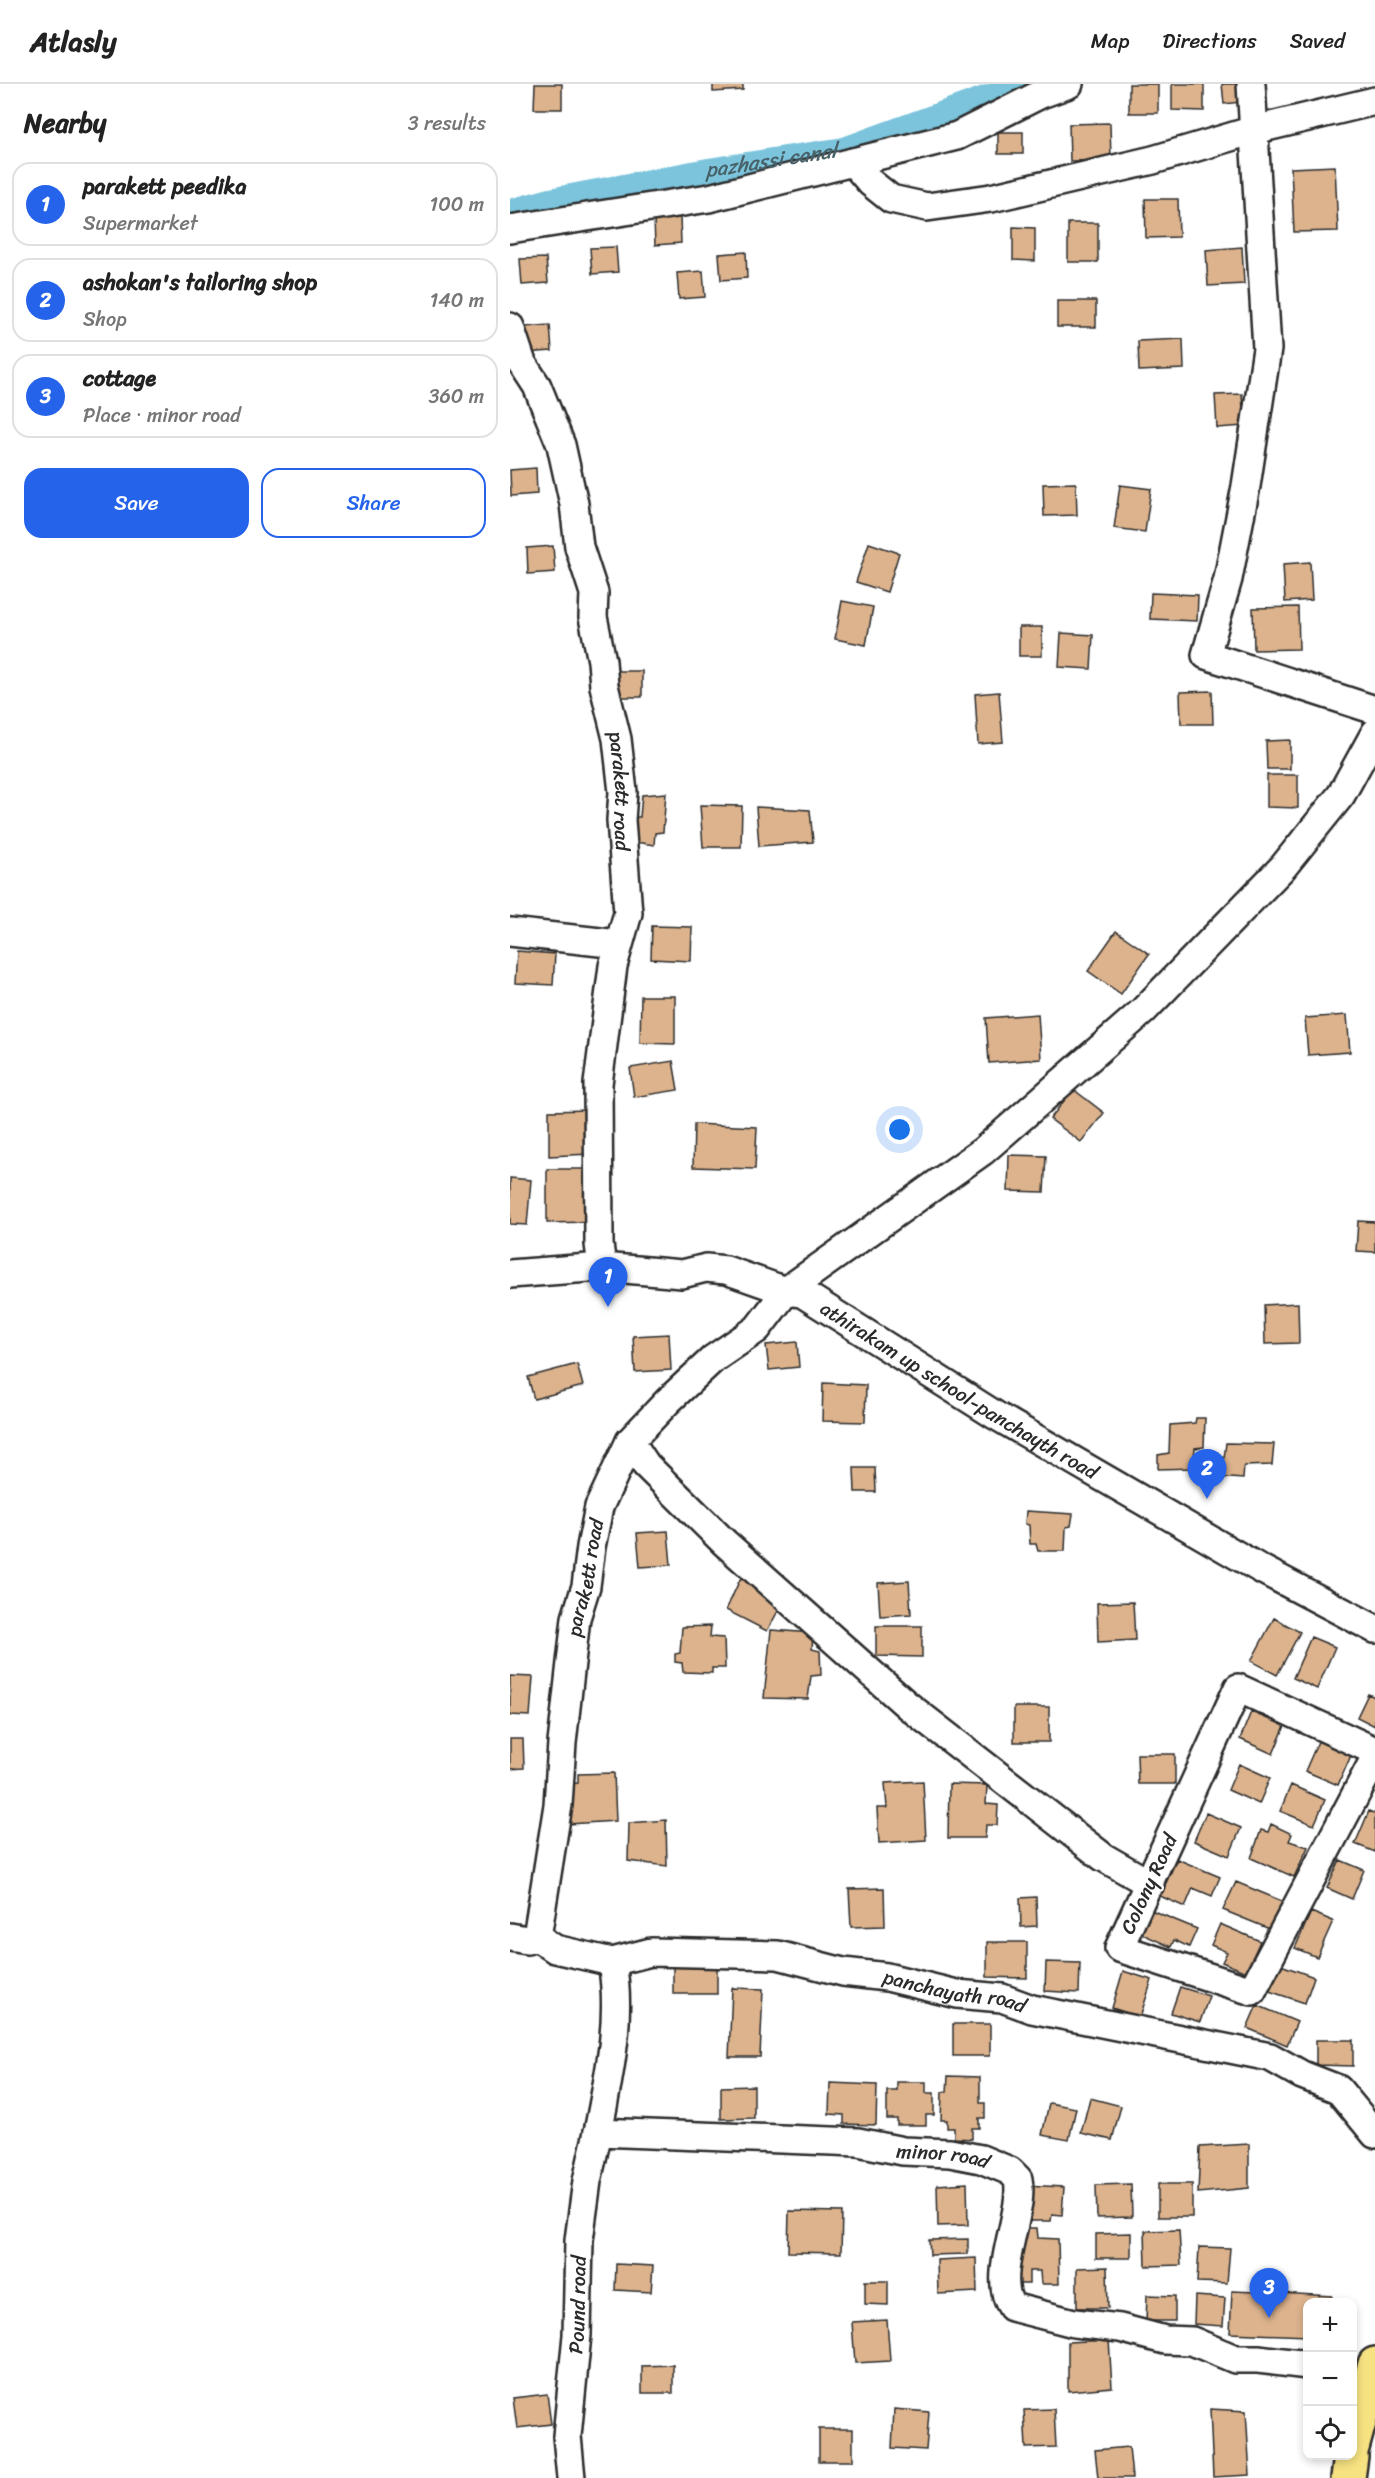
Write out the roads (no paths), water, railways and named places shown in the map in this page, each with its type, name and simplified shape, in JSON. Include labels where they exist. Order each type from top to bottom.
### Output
[{"type":"main road","points":[[1357,2437],[1369,2404],[1367,2368]]},
{"type":"main road","points":[[1348,2478],[1350,2460]]},
{"type":"street","points":[[510,229],[710,198],[957,136],[1041,94],[1069,84]]},
{"type":"street","points":[[1251,84],[1267,349],[1246,486],[1228,579],[1206,655],[1375,710]]},
{"type":"street","points":[[853,162],[871,183],[891,199],[927,207],[991,198],[1153,160],[1254,130],[1375,100]]},
{"type":"street","name":"parakett road","points":[[510,327],[522,363],[537,386],[561,445],[574,504],[579,547],[594,593],[593,617],[602,661],[604,686],[617,739],[618,766],[623,792],[621,820],[628,913],[618,944],[605,1022],[598,1084],[599,1244],[602,1267]]},
{"type":"street","name":"parakett road","points":[[537,1937],[558,1805],[562,1743],[576,1618],[586,1586],[599,1508],[630,1441],[713,1359],[757,1329],[786,1291],[982,1151],[1143,1011],[1283,867],[1341,795],[1375,733]]},
{"type":"street","points":[[510,932],[618,944]]},
{"type":"street","name":"athirakam up school-panchayth road","points":[[510,1274],[602,1267],[682,1274],[706,1268],[726,1270],[786,1291],[802,1293],[995,1415],[1259,1568],[1375,1629]]},
{"type":"street","points":[[630,1441],[646,1465],[725,1543],[907,1705],[1103,1857],[1150,1884]]},
{"type":"street","name":"Colony Road","points":[[1375,1751],[1238,1688],[1119,1948],[1252,1991],[1375,1758]]},
{"type":"street","name":"panchayath road","points":[[510,1937],[527,1941],[537,1937],[555,1949],[612,1962],[651,1952],[778,1955],[843,1972],[886,1977],[957,1994],[1002,1998],[1032,2009],[1270,2057],[1338,2089],[1375,2134]]},
{"type":"street","points":[[598,2132],[611,2062],[616,2019],[616,1984],[612,1962]]},
{"type":"street","name":"minor road","points":[[598,2132],[642,2132],[666,2136],[741,2139],[831,2140],[903,2151],[950,2153],[981,2159],[1010,2171],[1018,2178],[1019,2198],[1005,2273],[1005,2292],[1012,2307],[1031,2314],[1074,2323],[1120,2328],[1165,2340],[1192,2341],[1235,2359],[1258,2359],[1303,2364]]},
{"type":"street","name":"Pound road","points":[[571,2478],[567,2436],[577,2335],[579,2240],[587,2181],[598,2132]]},
{"type":"waterway","name":"pazhassi canal","points":[[510,211],[550,200],[708,170],[844,149],[1023,84]]},
{"type":"place","name":"parakett peedika","points":[[608,1307]]},
{"type":"place","name":"ashokan's tailoring shop","points":[[1207,1499]]},
{"type":"place","name":"cottage","points":[[1269,2318]]}]
